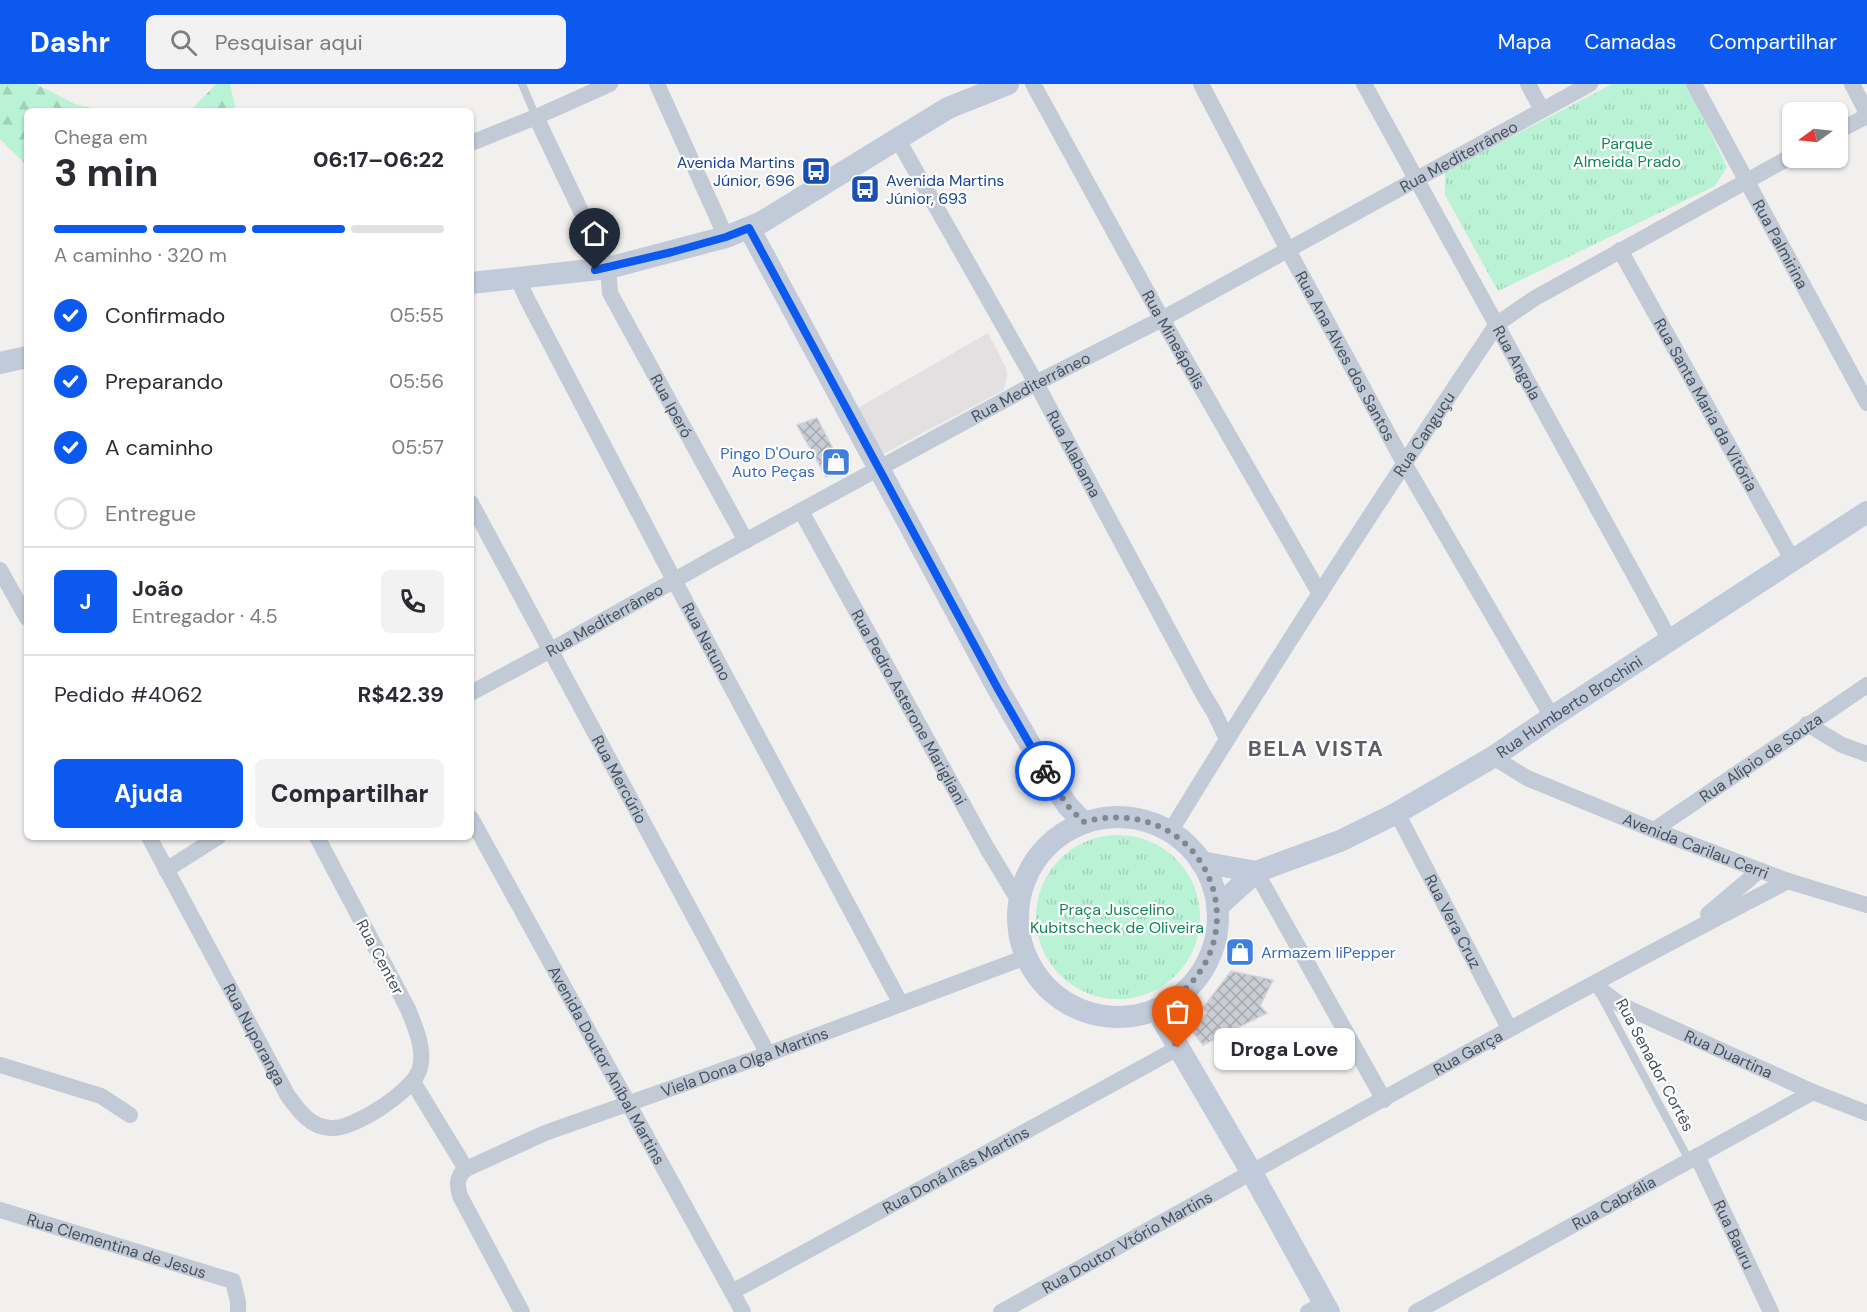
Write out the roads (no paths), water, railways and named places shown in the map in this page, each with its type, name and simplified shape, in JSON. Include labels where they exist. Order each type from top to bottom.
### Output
[{"type":"street","points":[[474,141],[536,117],[610,84]]},
{"type":"street","points":[[657,84],[726,237]]},
{"type":"street","points":[[474,283],[608,268],[726,237],[760,223],[983,88],[1008,84]]},
{"type":"street","name":"Rua Mineápolis","points":[[1033,84],[1162,319],[1320,594]]},
{"type":"street","name":"Rua Ana Alves dos Santos","points":[[1201,84],[1404,463],[1552,717]]},
{"type":"street","name":"Rua Angola","points":[[1364,84],[1670,640]]},
{"type":"street","points":[[1528,84],[1542,110]]},
{"type":"street","name":"Rua Mediterrâneo","points":[[474,691],[674,580],[1036,383],[1162,319],[1590,84]]},
{"type":"street","name":"Rua Palmirina","points":[[1694,84],[1745,182],[1867,403]]},
{"type":"street","points":[[1848,125],[1867,114],[1852,84]]},
{"type":"street","name":"Rua Iperó","points":[[536,117],[608,268],[610,293],[746,541]]},
{"type":"street","name":"Rua Alabama","points":[[897,138],[1036,383],[1227,739]]},
{"type":"street","name":"Rua Canguçu","points":[[1170,832],[1404,463],[1497,324],[1535,297],[1782,162]]},
{"type":"street","points":[[749,228],[998,689],[1049,777],[1067,805],[1083,822]]},
{"type":"street","name":"Rua Santa Maria da Vitória","points":[[1620,249],[1793,561]]},
{"type":"street","name":"Rua Netuno","points":[[518,278],[674,580],[901,1004]]},
{"type":"street","points":[[0,363],[24,358]]},
{"type":"street","name":"Rua Mercúrio","points":[[474,509],[768,1054]]},
{"type":"street","name":"Rua Pedro Asterone Marigliani","points":[[801,511],[987,848],[1019,901]]},
{"type":"street","name":"Rua Humberto Brochini","points":[[1217,907],[1256,872],[1340,841],[1397,813],[1501,752],[1867,512]]},
{"type":"street","points":[[0,570],[24,613]]},
{"type":"street","name":"Rua Alípio de Souza","points":[[1654,830],[1867,685]]},
{"type":"street","points":[[1807,724],[1842,746],[1867,754]]},
{"type":"street","name":"Avenida Carilau Cerri","points":[[1501,752],[1527,778],[1760,870],[1867,905]]},
{"type":"street","name":"Rua Vera Cruz","points":[[1397,813],[1509,1028]]},
{"type":"street","points":[[1128,817],[1143,820],[1170,832],[1188,845],[1201,862],[1214,891],[1217,907],[1215,938],[1204,968],[1185,992],[1156,1010],[1125,1017],[1107,1017],[1090,1014],[1074,1007],[1046,986],[1026,957],[1019,930],[1019,901],[1028,872],[1046,847],[1057,837],[1083,822],[1128,817]]},
{"type":"street","name":"Avenida Doutor Aníbal Martins","points":[[474,823],[742,1312]]},
{"type":"street","name":"Rua Nuporanga","points":[[151,840],[288,1096],[303,1116],[318,1126],[333,1129],[351,1124],[398,1096],[413,1082]]},
{"type":"street","points":[[166,870],[213,840]]},
{"type":"street","name":"Rua Center","points":[[319,840],[408,1009],[421,1050],[420,1068],[413,1082]]},
{"type":"street","points":[[1201,862],[1256,872],[1384,1100]]},
{"type":"street","name":"Rua Garça","points":[[1685,934],[1760,870]]},
{"type":"street","name":"Rua Garça","points":[[1251,1173],[1509,1028],[1788,880]]},
{"type":"street","name":"Viela Dona Olga Martins","points":[[466,1169],[546,1133],[768,1054],[1026,957]]},
{"type":"street","name":"Rua Duartina","points":[[1596,982],[1602,991],[1621,1005],[1813,1092],[1867,1113]]},
{"type":"street","points":[[1156,1010],[1251,1173],[1321,1309]]},
{"type":"street","name":"Rua Doná Inês Martins","points":[[732,1292],[1178,1048]]},
{"type":"street","points":[[0,1065],[100,1096],[130,1115]]},
{"type":"street","points":[[413,1082],[466,1169],[458,1179],[460,1196],[522,1312]]},
{"type":"street","name":"Rua Cabrália","points":[[1416,1312],[1813,1092]]},
{"type":"street","name":"Rua Bauru","points":[[1693,1158],[1768,1311]]},
{"type":"street","name":"Rua Doutor Vtório Martins","points":[[1001,1312],[1251,1173]]},
{"type":"street","name":"Rua Clementina de Jesus","points":[[0,1210],[233,1281],[238,1312]]},
{"type":"lane","points":[[522,84],[536,117]]},
{"type":"lane","name":"Rua Senador Cortês","points":[[1596,982],[1693,1158]]},
{"type":"place","name":"Avenida Martins Júnior, 696","points":[[816,171]]},
{"type":"place","name":"Avenida Martins Júnior, 693","points":[[865,189]]},
{"type":"place","name":"Pingo D'Ouro Auto Peças","points":[[836,462]]},
{"type":"place","name":"Armazem liPepper","points":[[1240,952]]},
{"type":"place","name":"Droga Love","points":[[1178,1048]]},
{"type":"district","name":"BELA VISTA","points":[[1316,748]]},
{"type":"park label","name":"Parque Almeida Prado","points":[[1627,152]]},
{"type":"park label","name":"Praça Juscelino Kubitscheck de Oliveira","points":[[1117,918]]}]
